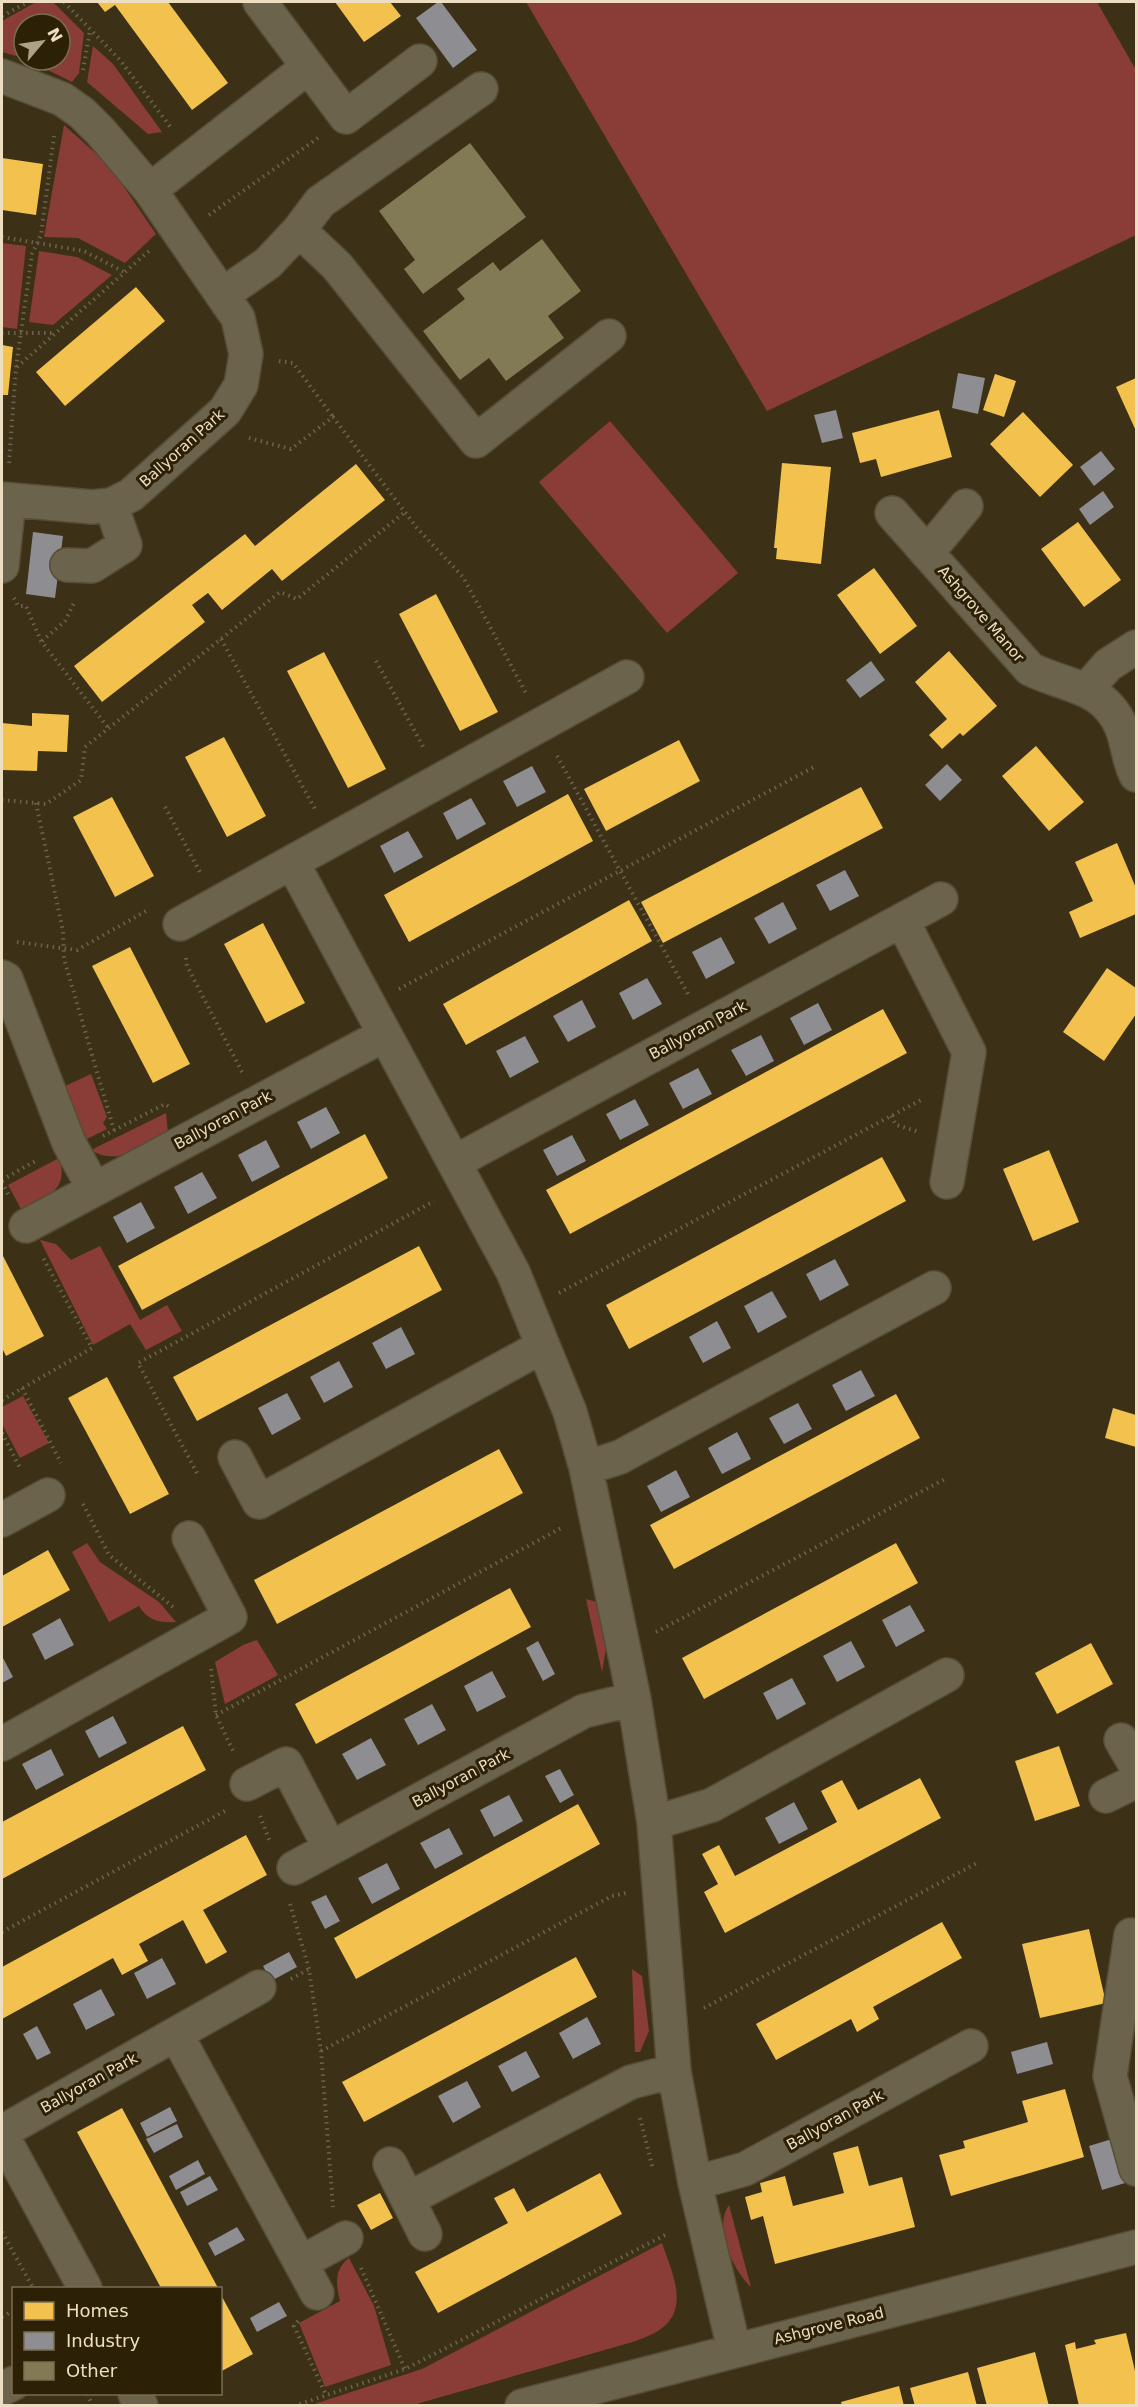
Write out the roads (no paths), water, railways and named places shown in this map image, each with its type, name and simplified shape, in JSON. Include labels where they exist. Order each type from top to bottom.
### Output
[{"type":"street","points":[[260,2],[346,117],[420,62]]},
{"type":"street","points":[[150,190],[308,67]]},
{"type":"street","name":"Ballyoran Park","points":[[2,76],[62,99],[95,125],[150,190],[238,318],[246,354],[241,385],[225,411],[131,495],[111,505],[92,507],[5,499]]},
{"type":"street","points":[[222,294],[268,263],[320,202],[481,89]]},
{"type":"street","points":[[298,230],[337,266],[476,441],[609,336]]},
{"type":"street","points":[[5,499],[6,578]]},
{"type":"street","points":[[79,565],[125,545],[111,505]]},
{"type":"street","points":[[927,553],[966,506]]},
{"type":"street","name":"Ashgrove Manor","points":[[892,513],[1030,669],[1052,680],[1087,689],[1110,705],[1122,728],[1137,775]]},
{"type":"street","points":[[1087,689],[1108,665],[1137,647]]},
{"type":"street","points":[[180,924],[627,678]]},
{"type":"street","points":[[292,862],[513,1272],[570,1412],[597,1516],[634,1699],[654,1823],[674,2071],[695,2183],[735,2349]]},
{"type":"street","name":"Ballyoran Park","points":[[461,1173],[705,1026],[941,899]]},
{"type":"street","points":[[902,920],[969,1052],[947,1182]]},
{"type":"street","points":[[2,977],[6,979],[69,1143],[94,1189]]},
{"type":"street","name":"Ballyoran Park","points":[[26,1226],[384,1035]]},
{"type":"street","points":[[586,1468],[620,1457],[934,1288]]},
{"type":"street","points":[[234,1458],[259,1502],[543,1346]]},
{"type":"street","points":[[2,1520],[64,1487]]},
{"type":"street","points":[[2,1744],[230,1617],[189,1538]]},
{"type":"street","points":[[654,1823],[712,1805],[947,1675]]},
{"type":"street","name":"Ballyoran Park","points":[[283,1858],[330,1848],[584,1712],[634,1699]]},
{"type":"street","points":[[249,1790],[286,1764],[330,1848]]},
{"type":"street","points":[[1106,1796],[1137,1780]]},
{"type":"street","points":[[1131,1935],[1110,2076],[1137,2169]]},
{"type":"street","name":"Ballyoran Park","points":[[84,2287],[2,2133],[259,1987]]},
{"type":"street","points":[[176,2034],[317,2293]]},
{"type":"street","name":"Ballyoran Park","points":[[695,2183],[745,2169],[971,2046]]},
{"type":"street","points":[[408,2199],[631,2082],[674,2071]]},
{"type":"street","points":[[390,2164],[425,2234]]},
{"type":"street","points":[[302,2262],[346,2238]]},
{"type":"street","name":"Ashgrove Road","points":[[522,2406],[735,2349],[1137,2247]]}]
